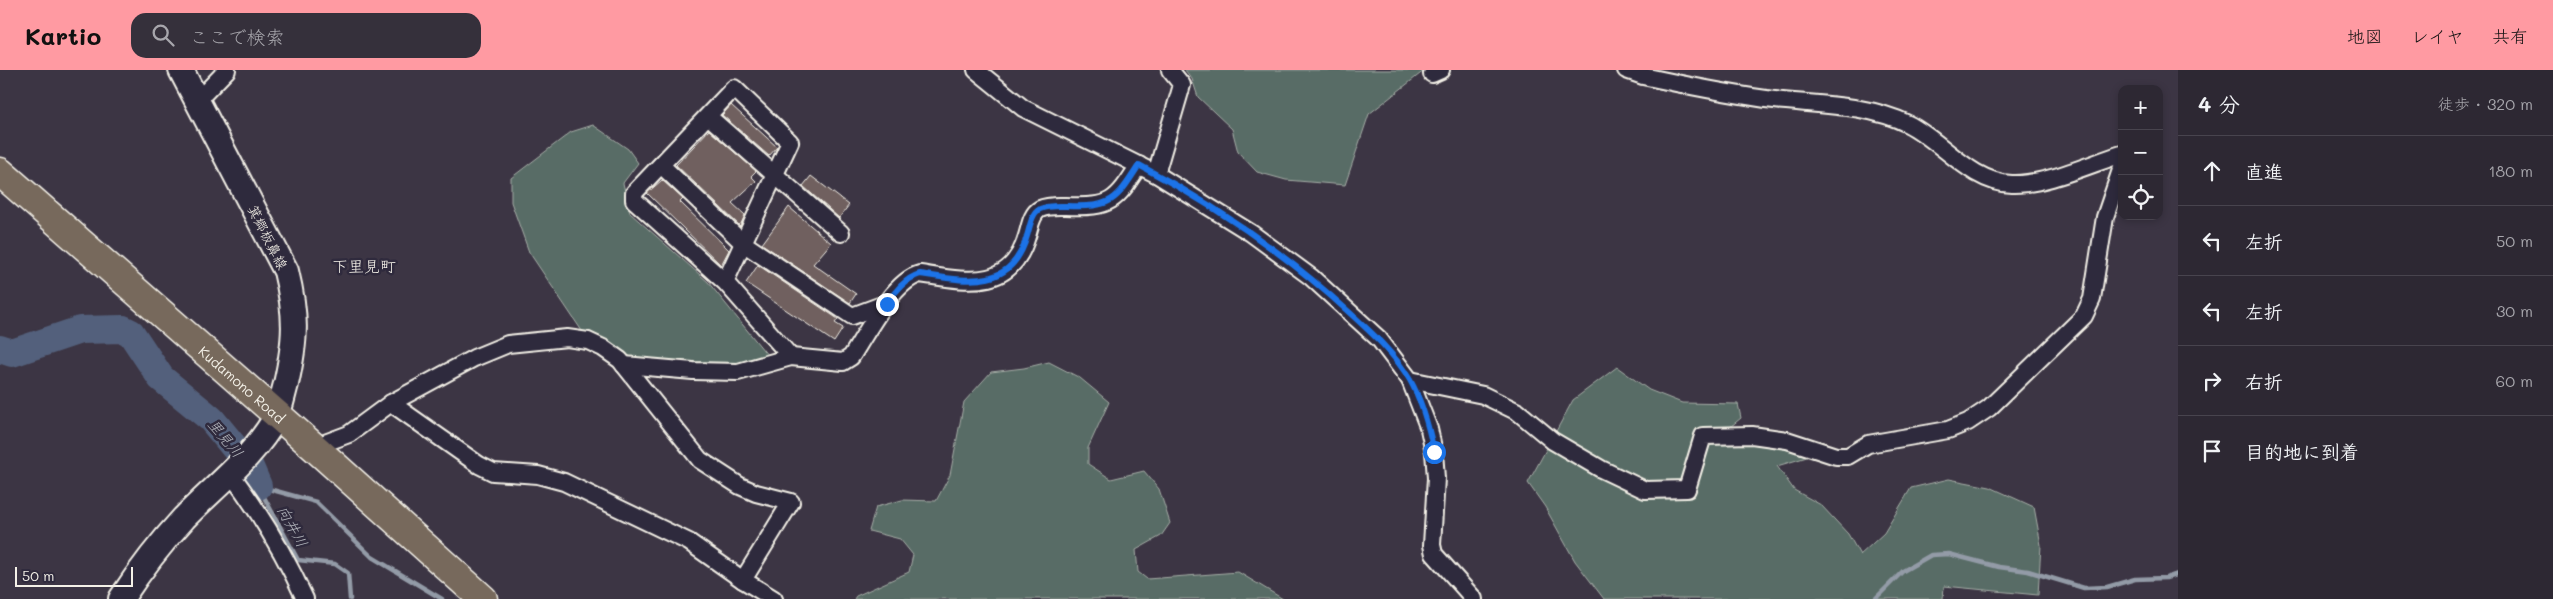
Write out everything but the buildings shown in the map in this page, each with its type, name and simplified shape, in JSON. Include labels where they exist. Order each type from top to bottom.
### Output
[{"type":"highway","name":"Kudamono Road","points":[[0,172],[314,447],[483,599]]},
{"type":"main road","name":"箕郷板鼻線","points":[[121,599],[145,561],[185,517],[238,466],[277,415],[292,359],[296,326],[294,303],[286,271],[181,70]]},
{"type":"street","points":[[197,101],[227,70]]},
{"type":"street","points":[[976,70],[1023,108],[1156,174],[1251,233],[1311,277],[1379,339],[1410,380],[1429,429],[1434,452],[1436,478],[1432,545],[1434,554],[1474,599]]},
{"type":"street","points":[[1156,174],[1181,77],[1170,70]]},
{"type":"street","points":[[1626,70],[1643,76],[1765,99],[1881,113],[1910,125],[1972,169],[1998,182],[2012,184],[2049,177],[2118,155]]},
{"type":"street","points":[[726,282],[790,142],[734,88],[634,193],[634,200],[726,282],[790,357]]},
{"type":"street","points":[[708,116],[841,233]]},
{"type":"street","points":[[660,165],[744,243],[852,316],[887,304]]},
{"type":"street","points":[[624,365],[694,372],[738,372],[790,357],[843,362],[851,357],[893,294],[913,276],[920,274],[970,282],[1004,273],[1016,261],[1024,248],[1032,218],[1038,210],[1049,206],[1097,206],[1119,196],[1139,165]]},
{"type":"street","points":[[1410,380],[1483,395],[1518,412],[1554,440],[1600,469],[1645,490],[1687,489],[1703,436],[1752,435],[1787,440],[1836,456],[1848,456],[1868,444],[1948,430],[1989,408],[2084,316],[2092,299],[2105,217],[2119,175]]},
{"type":"street","points":[[314,447],[348,434],[391,403],[474,358],[508,344],[567,338],[588,341],[603,348],[624,365],[700,460],[740,486],[756,493],[791,502],[743,580]]},
{"type":"street","points":[[391,403],[479,466],[493,472],[538,475],[564,482],[689,542],[774,599]]},
{"type":"street","points":[[238,466],[249,498],[286,558],[305,599]]},
{"type":"green space","points":[[1185,70],[1425,70],[1369,114],[1345,185],[1286,180],[1257,172],[1238,152],[1232,129],[1198,97],[1192,79]]},
{"type":"green space","points":[[593,125],[628,149],[638,163],[623,183],[630,213],[708,282],[768,356],[733,368],[629,359],[584,334],[529,252],[511,202],[511,178],[571,132]]},
{"type":"green space","points":[[1049,362],[1080,378],[1109,402],[1088,448],[1088,464],[1111,479],[1144,471],[1159,489],[1170,523],[1161,536],[1136,550],[1138,572],[1147,579],[1238,572],[1283,599],[854,599],[856,596],[909,572],[913,555],[900,539],[869,531],[876,507],[902,500],[936,501],[950,475],[964,402],[991,372],[1024,368]]},
{"type":"green space","points":[[1617,367],[1649,390],[1682,403],[1738,404],[1741,418],[1719,436],[1810,450],[1807,457],[1777,466],[1794,490],[1821,505],[1848,534],[1860,555],[1884,533],[1911,488],[1949,479],[1990,487],[2034,507],[2041,545],[2038,595],[1944,586],[1943,599],[1604,599],[1575,561],[1545,507],[1528,483],[1573,400]]},
{"type":"waterway","name":"里見川","points":[[0,349],[12,353],[80,330],[123,329],[131,333],[161,378],[211,419],[249,465],[258,486]]},
{"type":"waterway","name":"里見川","points":[[258,486],[316,502],[372,557],[442,599]]},
{"type":"waterway","name":"向井川","points":[[258,486],[298,560],[335,564],[348,573],[350,599]]},
{"type":"waterway","points":[[1875,599],[1903,571],[1931,555],[1949,554],[1999,567],[2028,571],[2084,588],[2107,587],[2135,579],[2166,578],[2178,574]]},
{"type":"district","name":"下里見町","points":[[364,265]]},
{"type":"route","points":[[887,304],[893,294],[913,276],[920,274],[970,282],[1004,273],[1016,261],[1024,248],[1032,218],[1038,210],[1049,206],[1097,206],[1119,196],[1139,165],[1251,233],[1311,277],[1379,339],[1410,380],[1429,429],[1434,452]]}]
